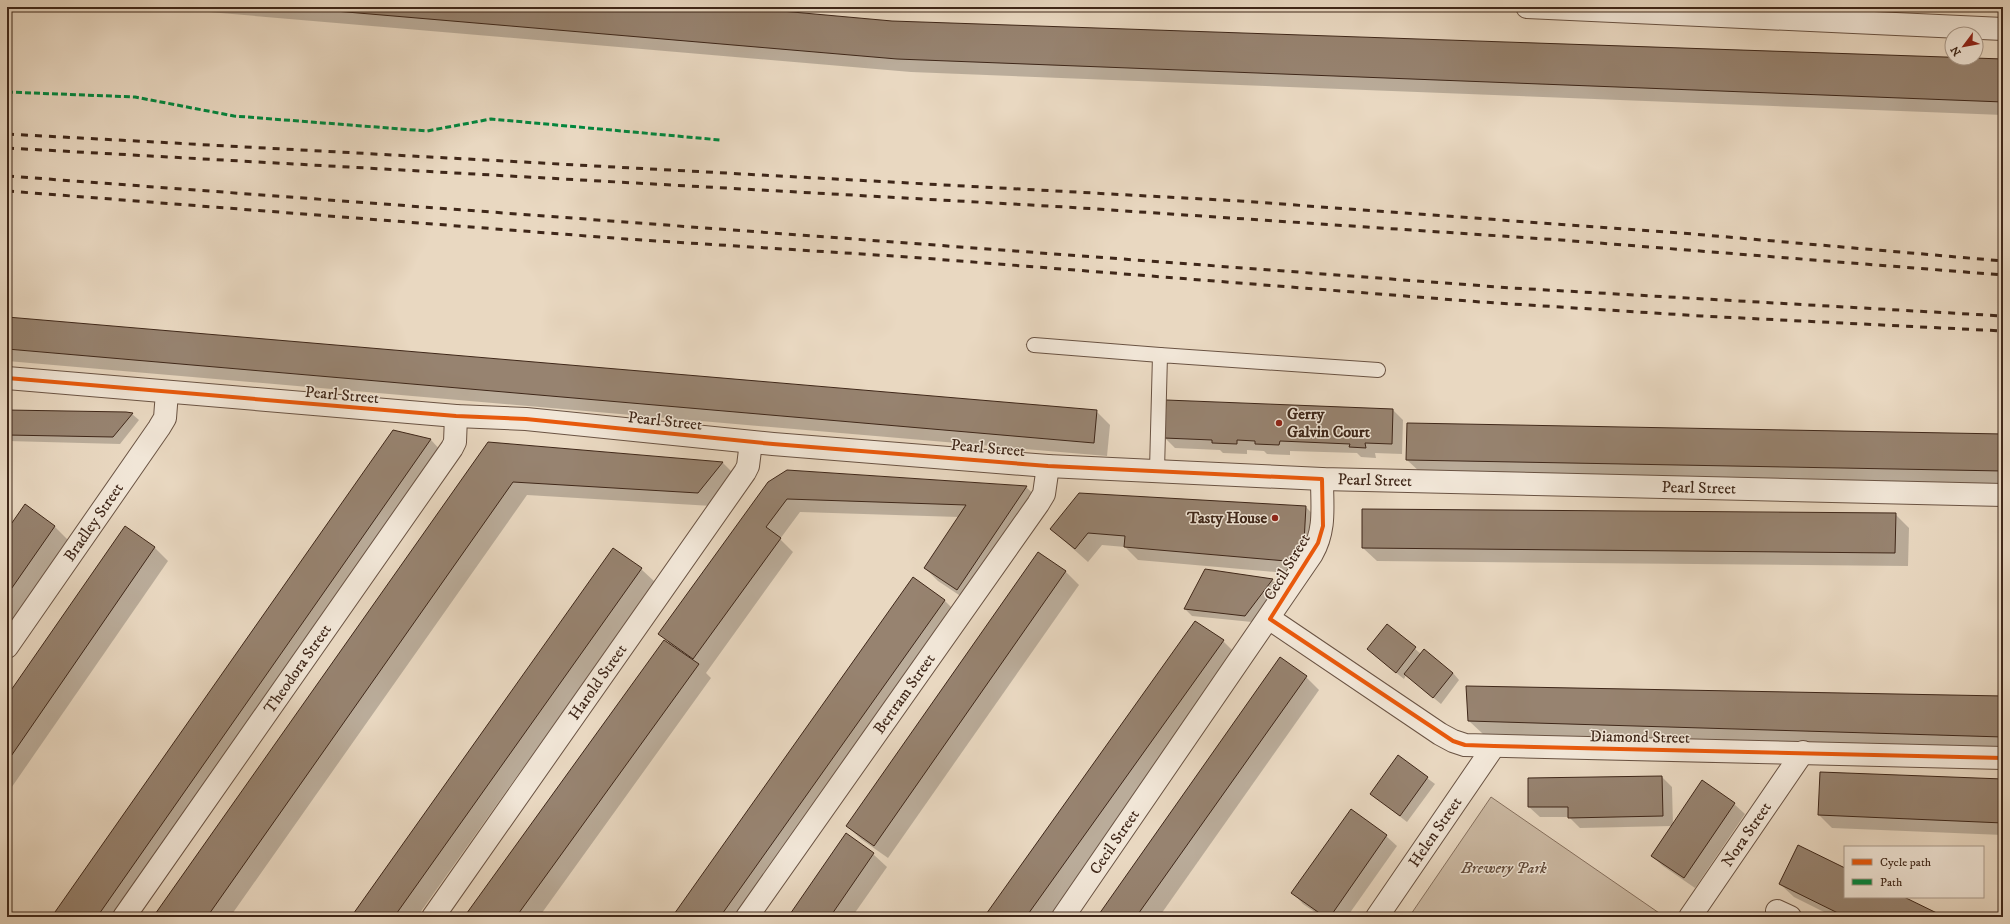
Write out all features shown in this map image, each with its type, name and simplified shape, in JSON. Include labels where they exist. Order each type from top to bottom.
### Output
[{"type":"street","points":[[1526,7],[1903,15],[2003,29]]},
{"type":"street","name":"Pearl Street","points":[[7,378],[456,416],[526,419],[751,442],[1048,466],[1322,479],[2003,495]]},
{"type":"street","name":"Bradley Street","points":[[7,647],[159,428],[165,414],[167,392]]},
{"type":"street","name":"Theodora Street","points":[[124,917],[452,448],[454,442],[456,416]]},
{"type":"street","name":"Harold Street","points":[[434,917],[745,472],[748,466],[751,442]]},
{"type":"street","name":"Bertram Street","points":[[747,917],[1038,504],[1044,494],[1048,466]]},
{"type":"street","name":"Cecil Street","points":[[1064,917],[1270,619],[1318,543],[1323,526],[1322,479]]},
{"type":"street","name":"Diamond Street","points":[[1270,619],[1453,741],[1465,745],[2003,758]]},
{"type":"street","name":"Helen Street","points":[[1377,917],[1494,746]]},
{"type":"street","name":"Nora Street","points":[[1690,917],[1803,752]]},
{"type":"lane","points":[[1034,345],[1378,370]]},
{"type":"lane","points":[[1157,470],[1160,355]]},
{"type":"green space","name":"Brewery Park","points":[[1491,797],[1662,915],[1661,917],[1409,917]]},
{"type":"building","points":[[288,7],[737,7],[892,21],[1944,57],[1944,66],[1984,66],[1984,58],[2003,59],[2003,102],[897,59]]},
{"type":"building","points":[[7,317],[1097,410],[1094,443],[7,349]]},
{"type":"building","name":"Gerry Galvin Court","points":[[1166,400],[1393,409],[1392,444],[1365,443],[1366,448],[1349,447],[1350,444],[1280,441],[1279,445],[1255,444],[1255,441],[1237,440],[1237,444],[1212,443],[1212,440],[1164,438]]},
{"type":"building","points":[[7,410],[133,413],[113,437],[7,435]]},
{"type":"building","points":[[1407,423],[2003,434],[2003,471],[1406,460]]},
{"type":"building","points":[[393,430],[431,439],[97,917],[62,917],[55,912]]},
{"type":"building","points":[[488,442],[723,462],[698,493],[513,482],[207,917],[153,917]]},
{"type":"building","points":[[787,470],[1027,486],[957,590],[924,568],[966,505],[787,499],[766,527],[781,538],[693,659],[658,634],[768,482]]},
{"type":"building","points":[[1079,493],[1306,506],[1304,542],[1286,561],[1124,547],[1125,536],[1088,533],[1075,549],[1050,529]]},
{"type":"building","points":[[25,504],[55,526],[7,595],[7,530]]},
{"type":"building","points":[[1362,509],[1896,513],[1895,553],[1362,548]]},
{"type":"building","points":[[125,526],[155,547],[7,762],[7,696]]},
{"type":"building","points":[[613,548],[642,568],[394,917],[351,917]]},
{"type":"building","points":[[1038,552],[1066,571],[874,846],[846,826]]},
{"type":"building","points":[[1205,569],[1273,579],[1245,616],[1184,609]]},
{"type":"building","points":[[913,577],[945,600],[720,917],[672,917]]},
{"type":"building","points":[[1195,621],[1224,640],[1026,917],[984,917]]},
{"type":"building","points":[[1387,624],[1416,647],[1396,673],[1367,649]]},
{"type":"building","points":[[664,640],[699,664],[516,917],[464,917]]},
{"type":"building","points":[[1424,649],[1453,673],[1433,698],[1404,674]]},
{"type":"building","points":[[1280,657],[1307,676],[1136,917],[1097,917]]},
{"type":"building","points":[[1466,686],[2003,696],[2003,737],[1468,721]]},
{"type":"building","points":[[1398,755],[1428,777],[1400,816],[1370,794]]},
{"type":"building","points":[[1820,772],[2003,779],[2003,823],[1818,815]]},
{"type":"building","points":[[1662,776],[1663,816],[1568,818],[1568,807],[1528,807],[1528,778]]},
{"type":"building","points":[[1702,780],[1735,803],[1684,878],[1651,856]]},
{"type":"building","points":[[1351,809],[1387,835],[1330,917],[1325,917],[1291,893]]},
{"type":"building","points":[[846,833],[874,853],[830,917],[788,917]]},
{"type":"building","points":[[1798,845],[1844,868],[1844,898],[1906,898],[1945,917],[1846,917],[1779,884]]},
{"type":"railway","points":[[7,134],[1240,201],[1693,234],[2003,261]]},
{"type":"railway","points":[[7,148],[1066,207],[1561,240],[2003,275]]},
{"type":"railway","points":[[7,176],[1512,288],[2003,316]]},
{"type":"railway","points":[[7,191],[626,239],[909,257],[1481,302],[1701,316],[2003,331]]},
{"type":"marked path","points":[[7,92],[135,97],[234,116],[427,131],[491,119],[720,140]]},
{"type":"cycle path","points":[[7,378],[456,416],[526,419],[773,444],[1048,466],[1322,479],[1323,526],[1318,543],[1270,619],[1453,741],[1465,745],[1494,746],[2003,758]]},
{"type":"place","name":"Gerry Galvin Court","points":[[1279,423]]},
{"type":"place","name":"Tasty House","points":[[1275,518]]}]
